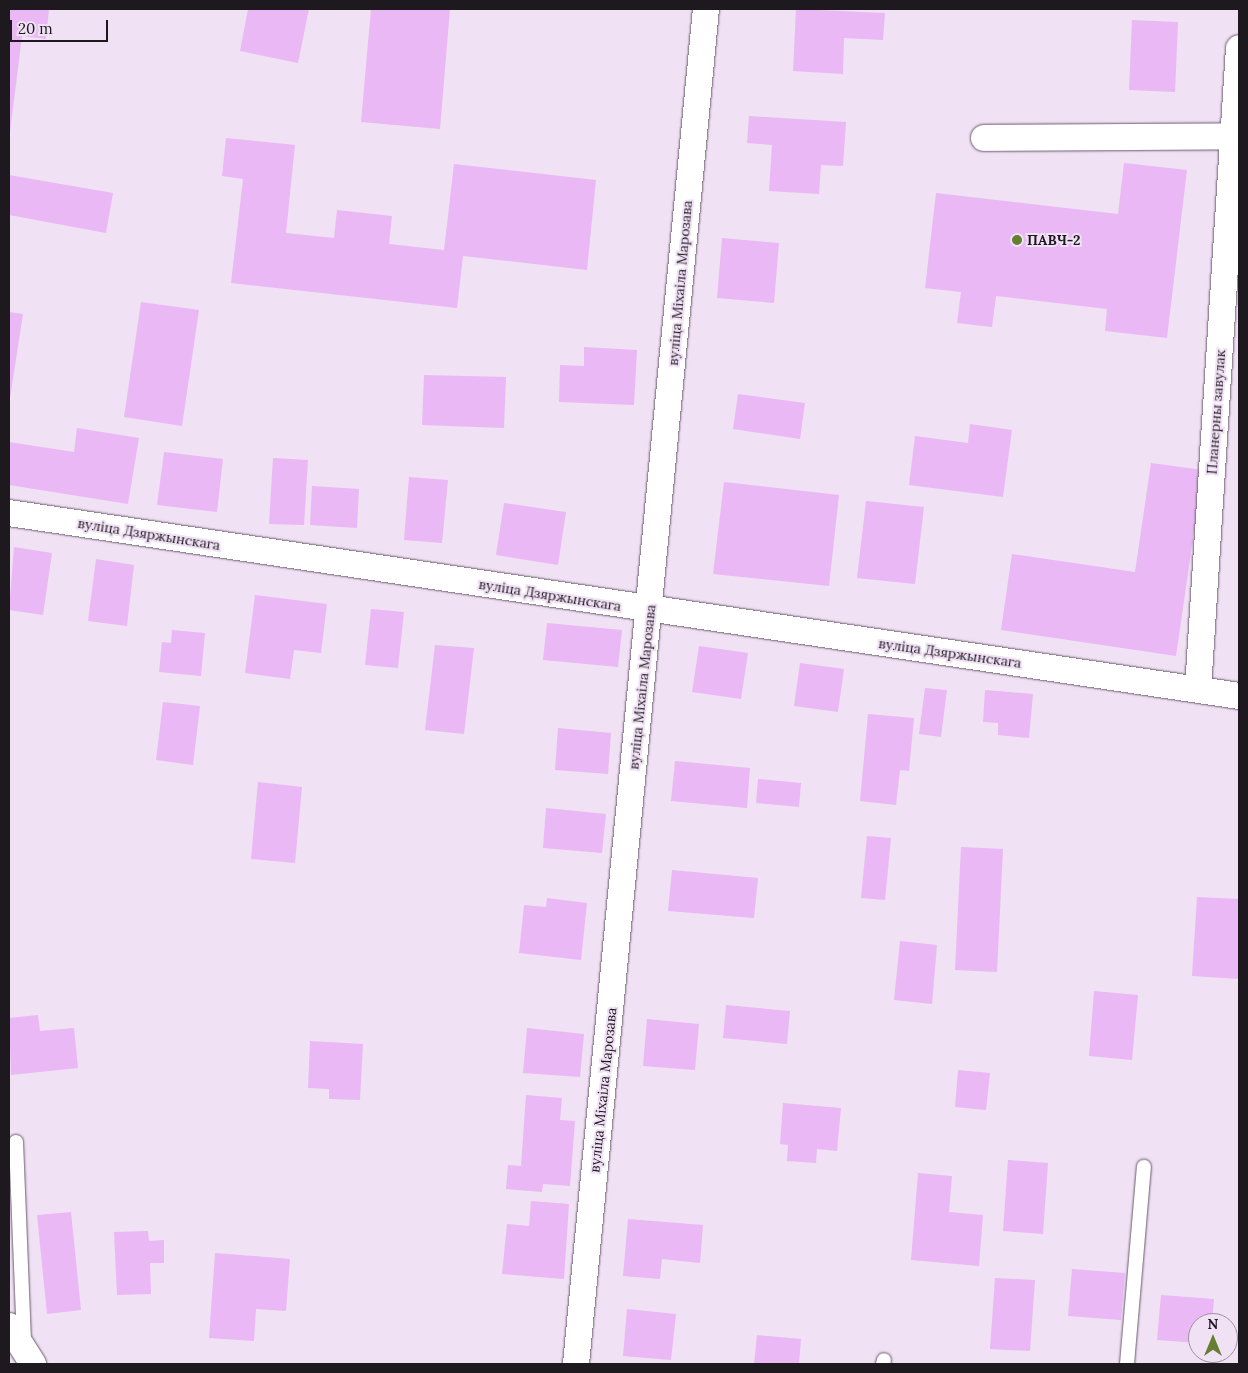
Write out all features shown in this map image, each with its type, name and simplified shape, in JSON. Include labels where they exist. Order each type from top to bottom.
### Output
[{"type":"street","name":"вуліца Міхаіла Марозава","points":[[576,1364],[706,9]]},
{"type":"street","name":"Планерны завулак","points":[[1198,689],[1237,136],[1239,48]]},
{"type":"street","points":[[984,138],[1237,136]]},
{"type":"street","name":"вуліца Дзяржынскага","points":[[9,513],[649,610],[1239,696]]},
{"type":"street","points":[[9,1326],[29,1358]]},
{"type":"lane","points":[[16,1142],[29,1358]]},
{"type":"lane","points":[[1127,1364],[1144,1167]]},
{"type":"building","points":[[9,9],[49,9],[46,39],[22,36],[10,132]]},
{"type":"building","points":[[248,9],[309,9],[298,63],[240,51]]},
{"type":"building","points":[[371,9],[450,9],[440,129],[361,122]]},
{"type":"building","points":[[796,9],[885,13],[883,40],[844,38],[843,74],[793,71]]},
{"type":"building","points":[[1132,20],[1178,22],[1175,92],[1129,90]]},
{"type":"building","points":[[749,116],[846,122],[843,166],[821,165],[819,194],[769,191],[772,145],[747,143]]},
{"type":"building","points":[[226,138],[295,145],[286,233],[334,238],[337,210],[392,216],[389,244],[444,250],[454,164],[596,180],[587,270],[463,256],[457,308],[231,283],[243,179],[222,176]]},
{"type":"building","points":[[1124,163],[1187,170],[1167,338],[1105,331],[1107,309],[996,296],[992,327],[957,323],[961,292],[925,288],[936,193],[1118,214]]},
{"type":"building","points":[[9,175],[113,193],[106,233],[9,215]]},
{"type":"building","points":[[722,238],[779,243],[774,303],[717,298]]},
{"type":"building","points":[[141,302],[199,310],[182,426],[124,417]]},
{"type":"building","points":[[9,312],[23,314],[10,398],[9,397]]},
{"type":"building","points":[[584,347],[637,350],[634,405],[559,402],[560,365],[584,366]]},
{"type":"building","points":[[424,375],[506,377],[504,428],[422,425]]},
{"type":"building","points":[[738,394],[805,403],[800,439],[733,429]]},
{"type":"building","points":[[970,424],[1012,430],[1003,497],[909,485],[915,436],[968,443]]},
{"type":"building","points":[[77,428],[139,438],[128,504],[9,485],[9,442],[74,452]]},
{"type":"building","points":[[164,452],[223,459],[217,512],[157,505]]},
{"type":"building","points":[[273,458],[308,460],[304,525],[269,524]]},
{"type":"building","points":[[1151,463],[1203,470],[1176,656],[1001,630],[1012,554],[1135,572]]},
{"type":"building","points":[[409,477],[448,480],[442,543],[404,540]]},
{"type":"building","points":[[724,482],[839,495],[829,586],[713,574]]},
{"type":"building","points":[[312,486],[359,489],[357,528],[310,525]]},
{"type":"building","points":[[866,501],[924,507],[915,584],[857,578]]},
{"type":"building","points":[[504,503],[566,512],[558,565],[496,555]]},
{"type":"building","points":[[14,547],[52,553],[43,615],[9,610]]},
{"type":"building","points":[[96,559],[134,565],[127,626],[88,621]]},
{"type":"building","points":[[255,595],[327,604],[321,653],[294,650],[290,679],[245,673]]},
{"type":"building","points":[[371,609],[404,612],[398,668],[365,665]]},
{"type":"building","points":[[547,623],[622,630],[618,667],[543,660]]},
{"type":"building","points":[[172,630],[205,633],[201,676],[159,672],[162,642],[171,643]]},
{"type":"building","points":[[435,645],[474,648],[464,734],[425,730]]},
{"type":"building","points":[[699,646],[748,653],[741,699],[692,692]]},
{"type":"building","points":[[800,663],[844,669],[838,712],[794,706]]},
{"type":"building","points":[[925,688],[947,690],[941,737],[919,734]]},
{"type":"building","points":[[985,690],[1033,694],[1029,738],[998,735],[998,723],[983,722]]},
{"type":"building","points":[[163,702],[200,706],[193,765],[156,760]]},
{"type":"building","points":[[868,714],[914,718],[909,771],[900,770],[896,805],[860,801]]},
{"type":"building","points":[[558,728],[611,733],[608,774],[555,770]]},
{"type":"building","points":[[675,761],[750,768],[747,808],[671,801]]},
{"type":"building","points":[[758,779],[801,783],[799,807],[756,803]]},
{"type":"building","points":[[258,782],[302,787],[295,863],[251,859]]},
{"type":"building","points":[[546,808],[606,814],[602,853],[543,848]]},
{"type":"building","points":[[867,836],[891,838],[885,900],[861,898]]},
{"type":"building","points":[[961,847],[1003,849],[997,972],[955,970]]},
{"type":"building","points":[[672,870],[758,878],[754,918],[668,911]]},
{"type":"building","points":[[1197,897],[1239,899],[1239,979],[1192,976]]},
{"type":"building","points":[[547,898],[587,903],[581,960],[519,953],[524,905],[546,907]]},
{"type":"building","points":[[900,941],[937,945],[932,1004],[894,1000]]},
{"type":"building","points":[[1094,991],[1138,995],[1132,1060],[1089,1056]]},
{"type":"building","points":[[726,1005],[790,1011],[787,1044],[723,1038]]},
{"type":"building","points":[[38,1015],[40,1031],[74,1028],[78,1068],[11,1075],[9,1018]]},
{"type":"building","points":[[647,1019],[699,1024],[695,1070],[643,1066]]},
{"type":"building","points":[[527,1028],[584,1034],[580,1077],[523,1073]]},
{"type":"building","points":[[310,1041],[363,1044],[360,1100],[329,1099],[329,1089],[308,1088]]},
{"type":"building","points":[[958,1070],[990,1073],[986,1110],[955,1107]]},
{"type":"building","points":[[526,1095],[562,1098],[560,1120],[575,1121],[570,1186],[543,1184],[542,1192],[506,1189],[508,1165],[521,1166]]},
{"type":"building","points":[[783,1103],[841,1108],[837,1151],[817,1149],[816,1163],[787,1161],[788,1145],[780,1144]]},
{"type":"building","points":[[1008,1160],[1048,1163],[1043,1234],[1003,1231]]},
{"type":"building","points":[[918,1173],[952,1176],[949,1212],[983,1215],[979,1266],[911,1260]]},
{"type":"building","points":[[531,1201],[569,1204],[564,1279],[502,1274],[507,1224],[529,1226]]},
{"type":"building","points":[[71,1212],[81,1310],[47,1314],[37,1215]]},
{"type":"building","points":[[628,1219],[703,1225],[700,1263],[662,1259],[660,1279],[623,1276]]},
{"type":"building","points":[[148,1231],[149,1241],[164,1240],[164,1263],[150,1263],[151,1294],[117,1295],[114,1232]]},
{"type":"building","points":[[215,1253],[290,1259],[286,1311],[256,1309],[254,1341],[209,1338]]},
{"type":"building","points":[[1072,1269],[1125,1273],[1121,1320],[1068,1316]]},
{"type":"building","points":[[995,1278],[1035,1280],[1030,1351],[990,1349]]},
{"type":"building","points":[[1161,1295],[1214,1299],[1213,1313],[1188,1313],[1188,1342],[1157,1340]]},
{"type":"building","points":[[627,1309],[676,1314],[671,1360],[623,1356]]},
{"type":"building","points":[[757,1335],[801,1339],[799,1364],[754,1364]]},
{"type":"place","name":"ПАВЧ-2","points":[[1017,240]]}]
